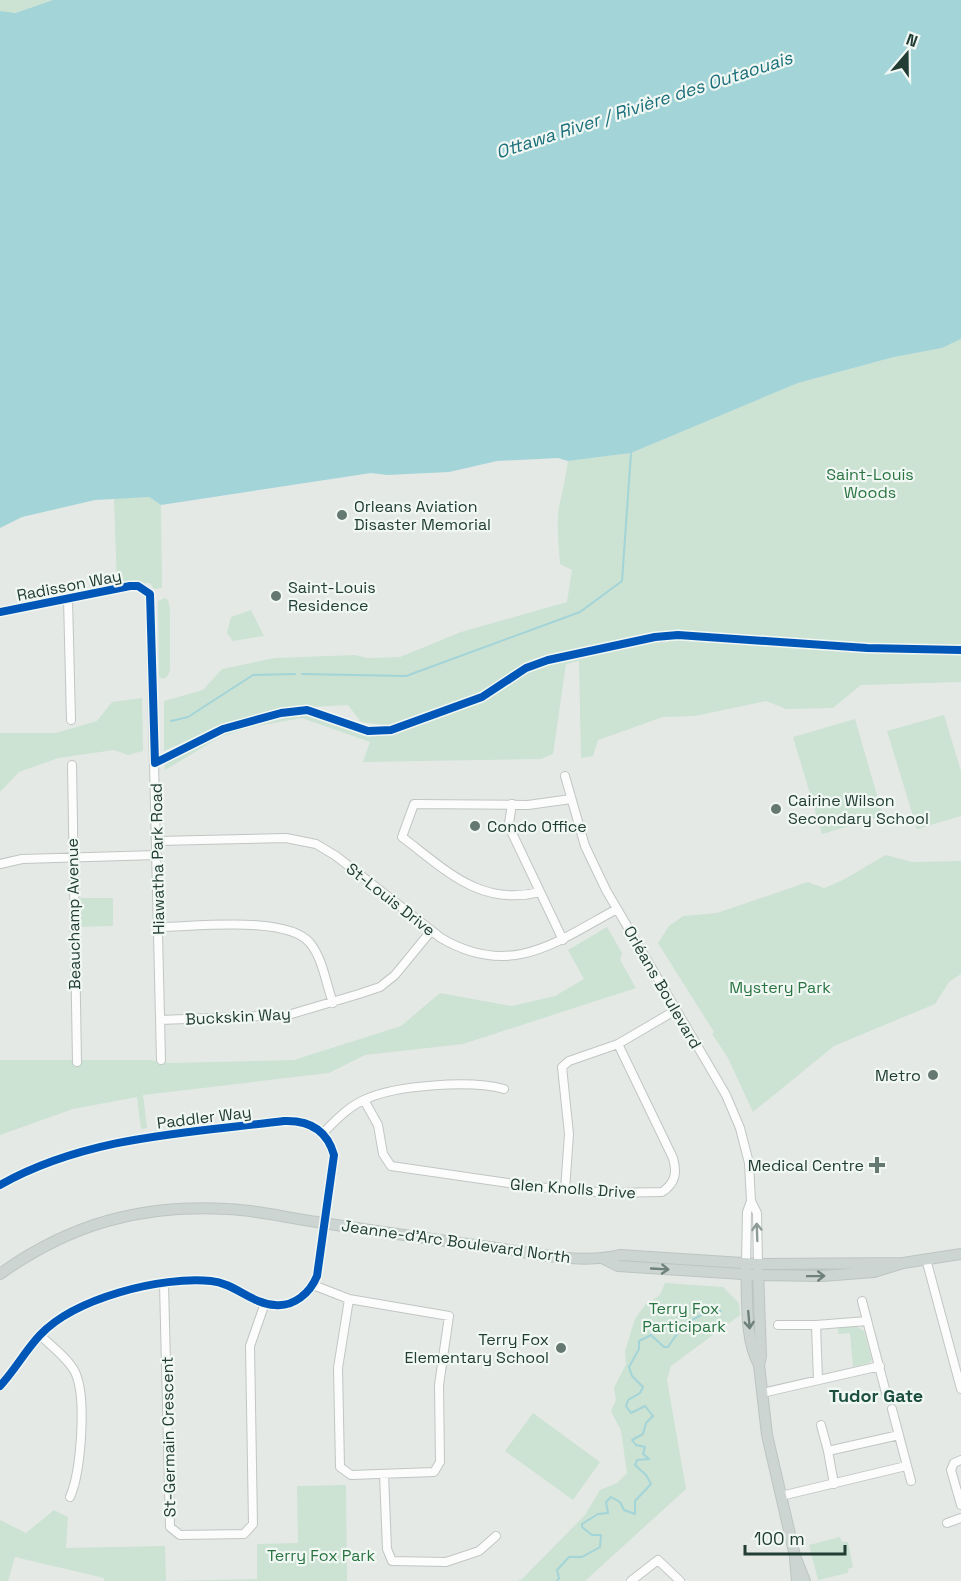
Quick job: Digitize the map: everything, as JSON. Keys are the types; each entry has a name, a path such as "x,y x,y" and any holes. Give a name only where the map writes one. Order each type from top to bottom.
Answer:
{"main road":[{"name":"Jeanne-d'Arc Boulevard North","path":"0,1274 62,1236 101,1223 169,1209 229,1209 544,1254 604,1259 618,1266 752,1269 903,1263 961,1254"},
{"name":"Orléans Boulevard","path":"752,1269 750,1333 754,1356 759,1365 767,1435 795,1556 797,1581"},
{"name":"Orléans Boulevard","path":"795,1556 805,1581"}],"street":[{"name":"Radisson Way","path":"0,612 130,586 144,589"},
{"name":"Hiawatha Park Road","path":"144,589 150,594 152,603 161,1060"},
{"path":"68,599 71,720"},
{"name":"Beauchamp Avenue","path":"72,765 77,1062"},
{"name":"Orléans Boulevard","path":"565,776 585,846 617,909 726,1095 736,1118 749,1163 751,1201 757,1213 752,1269"},
{"path":"540,892 505,897 490,894 454,877 402,837 414,804 528,805 570,799"},
{"path":"512,804 509,823 512,833 563,940"},
{"name":"St-Louis Drive","path":"157,841 286,838 316,844 330,852 431,931 459,948 489,956 520,955 563,940 617,909"},
{"path":"0,864 22,859 157,855"},
{"path":"158,927 273,925 296,931 309,941 317,955 333,1003"},
{"name":"Buckskin Way","path":"160,1020 273,1017 297,1014 333,1003 380,987 431,931"},
{"path":"564,1190 569,1134 562,1067 569,1061 618,1044 676,1010"},
{"name":"Glen Knolls Drive","path":"364,1100 378,1125 385,1161 391,1166 564,1190 654,1194 669,1188 676,1174 665,1139 618,1044"},
{"path":"0,1386 40,1335 63,1318 99,1301 136,1288 164,1284 218,1282 264,1303 274,1305 291,1303 312,1286 317,1276 334,1164 332,1148 323,1133 351,1107 380,1094 467,1083 504,1089"},
{"name":"Paddler Way","path":"0,1185 57,1159 128,1140 296,1121 311,1125 323,1133"},
{"path":"926,1259 961,1388"},
{"name":"St-Germain Crescent","path":"164,1284 170,1527 180,1535 244,1534 253,1524 250,1346 264,1303"},
{"path":"312,1286 349,1299 446,1314 450,1321 439,1385 440,1462 438,1469 429,1474 351,1475 340,1467 338,1368 349,1299"},
{"path":"862,1301 886,1393"},
{"path":"778,1325 867,1321"},
{"path":"816,1325 818,1380"},
{"path":"40,1335 70,1364 78,1381 80,1461 70,1497"},
{"path":"762,1394 880,1366"},
{"path":"892,1409 911,1481"},
{"path":"821,1425 834,1484"},
{"path":"828,1451 899,1435"},
{"path":"961,1460 954,1463 951,1470 961,1505"},
{"path":"781,1496 906,1466"},
{"path":"384,1474 387,1549 392,1561 446,1562 479,1551 496,1536"},
{"path":"947,1523 961,1518"},
{"path":"631,1581 653,1561 658,1560 680,1581"}],"green space":[{"path":"0,0 53,0 14,13 0,11"},
{"name":"Saint-Louis Woods","path":"961,339 961,682 861,685 833,708 786,709 766,701 695,716 663,717 598,740 593,756 581,758 579,661 566,664 553,754 541,759 363,762 370,742 302,718 251,727 220,737 165,770 164,756 200,735 164,751 164,701 203,690 222,669 275,658 355,655 368,658 400,657 461,632 567,602 572,570 560,564 558,521 568,461 631,453 798,383 894,357 942,348","holes":["348,705 361,722 384,725 370,729 309,707"]},
{"path":"149,497 161,505 162,588 154,589 150,583 117,586 114,498"},
{"path":"165,598 168,600 170,609 170,670 167,677 162,679 159,676 158,601"},
{"path":"251,610 264,636 233,641 227,633 231,617"},
{"path":"142,698 143,751 128,755 114,750 58,758 19,772 0,792 0,733 56,733 97,721 112,702"},
{"path":"944,715 961,771 961,816 917,829 887,731"},
{"path":"855,719 883,816 822,834 793,737"},
{"name":"Mystery Park","path":"886,855 912,862 961,861 961,974 949,982 935,1004 834,1046 753,1112 727,1056 712,1034 714,1032 658,943 669,926 683,916 717,913 808,882 824,888"},
{"path":"77,898 113,898 113,926 78,927"},
{"path":"607,927 622,953 620,960 636,988 463,1044 365,1055 329,1073 143,1095 147,1128 141,1129 137,1097 73,1109 0,1135 0,1060 150,1060 171,1063 294,1060 401,1026 440,993 512,1006 555,996 584,979 568,950"},
{"name":"Terry Fox Participark","path":"665,1283 723,1287 739,1303 740,1315 671,1366 667,1380 686,1489 585,1581 517,1581 522,1579 585,1515 600,1490 617,1483 627,1473 621,1431 611,1411 616,1400 614,1388 626,1364 625,1351 635,1319 645,1305 660,1295"},
{"path":"856,1326 864,1331 872,1360 853,1367 850,1333 838,1334 838,1327"},
{"path":"533,1413 600,1462 573,1500 505,1451"},
{"name":"Terry Fox Park","path":"346,1485 347,1581 166,1581 257,1579 257,1544 298,1543 297,1486"},
{"path":"54,1510 68,1517 66,1548 165,1546 166,1581 104,1581 104,1578 15,1557 8,1581 0,1581 0,1520 26,1533"},
{"path":"840,1537 842,1542 848,1542 853,1567 848,1569 848,1573 818,1580 809,1545"}],"water":[{"name":"Ottawa River / Rivière des Outaouais","path":"53,0 961,0 961,339 942,348 894,357 798,383 631,453 568,461 558,458 497,461 449,472 387,475 371,473 161,505 149,497 95,500 22,517 0,528 0,11 15,13"}],"waterway":[{"path":"302,674 406,676 580,612 622,581 631,453"},
{"path":"171,721 188,717 253,675 295,674"},
{"path":"557,1581 559,1578 557,1570 569,1557 582,1557 600,1547 601,1535 592,1535 582,1527 582,1524 598,1514 608,1513 606,1502 611,1497 620,1502 624,1510 635,1514 635,1501 651,1484 646,1475 635,1465 637,1460 649,1459 643,1454 645,1447 636,1445 632,1440 643,1434 646,1423 653,1416 645,1406 631,1413 626,1406 628,1400 640,1393 643,1387 632,1376 629,1367 639,1349 639,1341 651,1335 664,1347 668,1347 678,1333 697,1317 721,1311"}],"cycle path":[{"path":"0,612 130,586 138,586 150,594 155,763 223,729 281,713 307,710 368,731 391,730 482,697 526,668 548,660 655,637 678,635 867,648 961,650"},
{"path":"0,1185 67,1156 103,1146 174,1134 284,1121 301,1122 316,1128 327,1139 334,1155 317,1276 300,1298 289,1304 267,1304 227,1285 191,1280 144,1286 120,1292 74,1310 55,1322 40,1335 0,1386"}],"place":[{"name":"Orleans Aviation Disaster Memorial","path":"342,515"},
{"name":"Saint-Louis Residence","path":"276,596"},
{"name":"Cairine Wilson Secondary School","path":"776,809"},
{"name":"Condo Office","path":"475,826"},
{"name":"Metro","path":"933,1075"},
{"name":"Medical Centre","path":"877,1165"},
{"name":"Terry Fox Elementary School","path":"561,1348"}],"district":[{"name":"Tudor Gate","path":"876,1396"}]}
